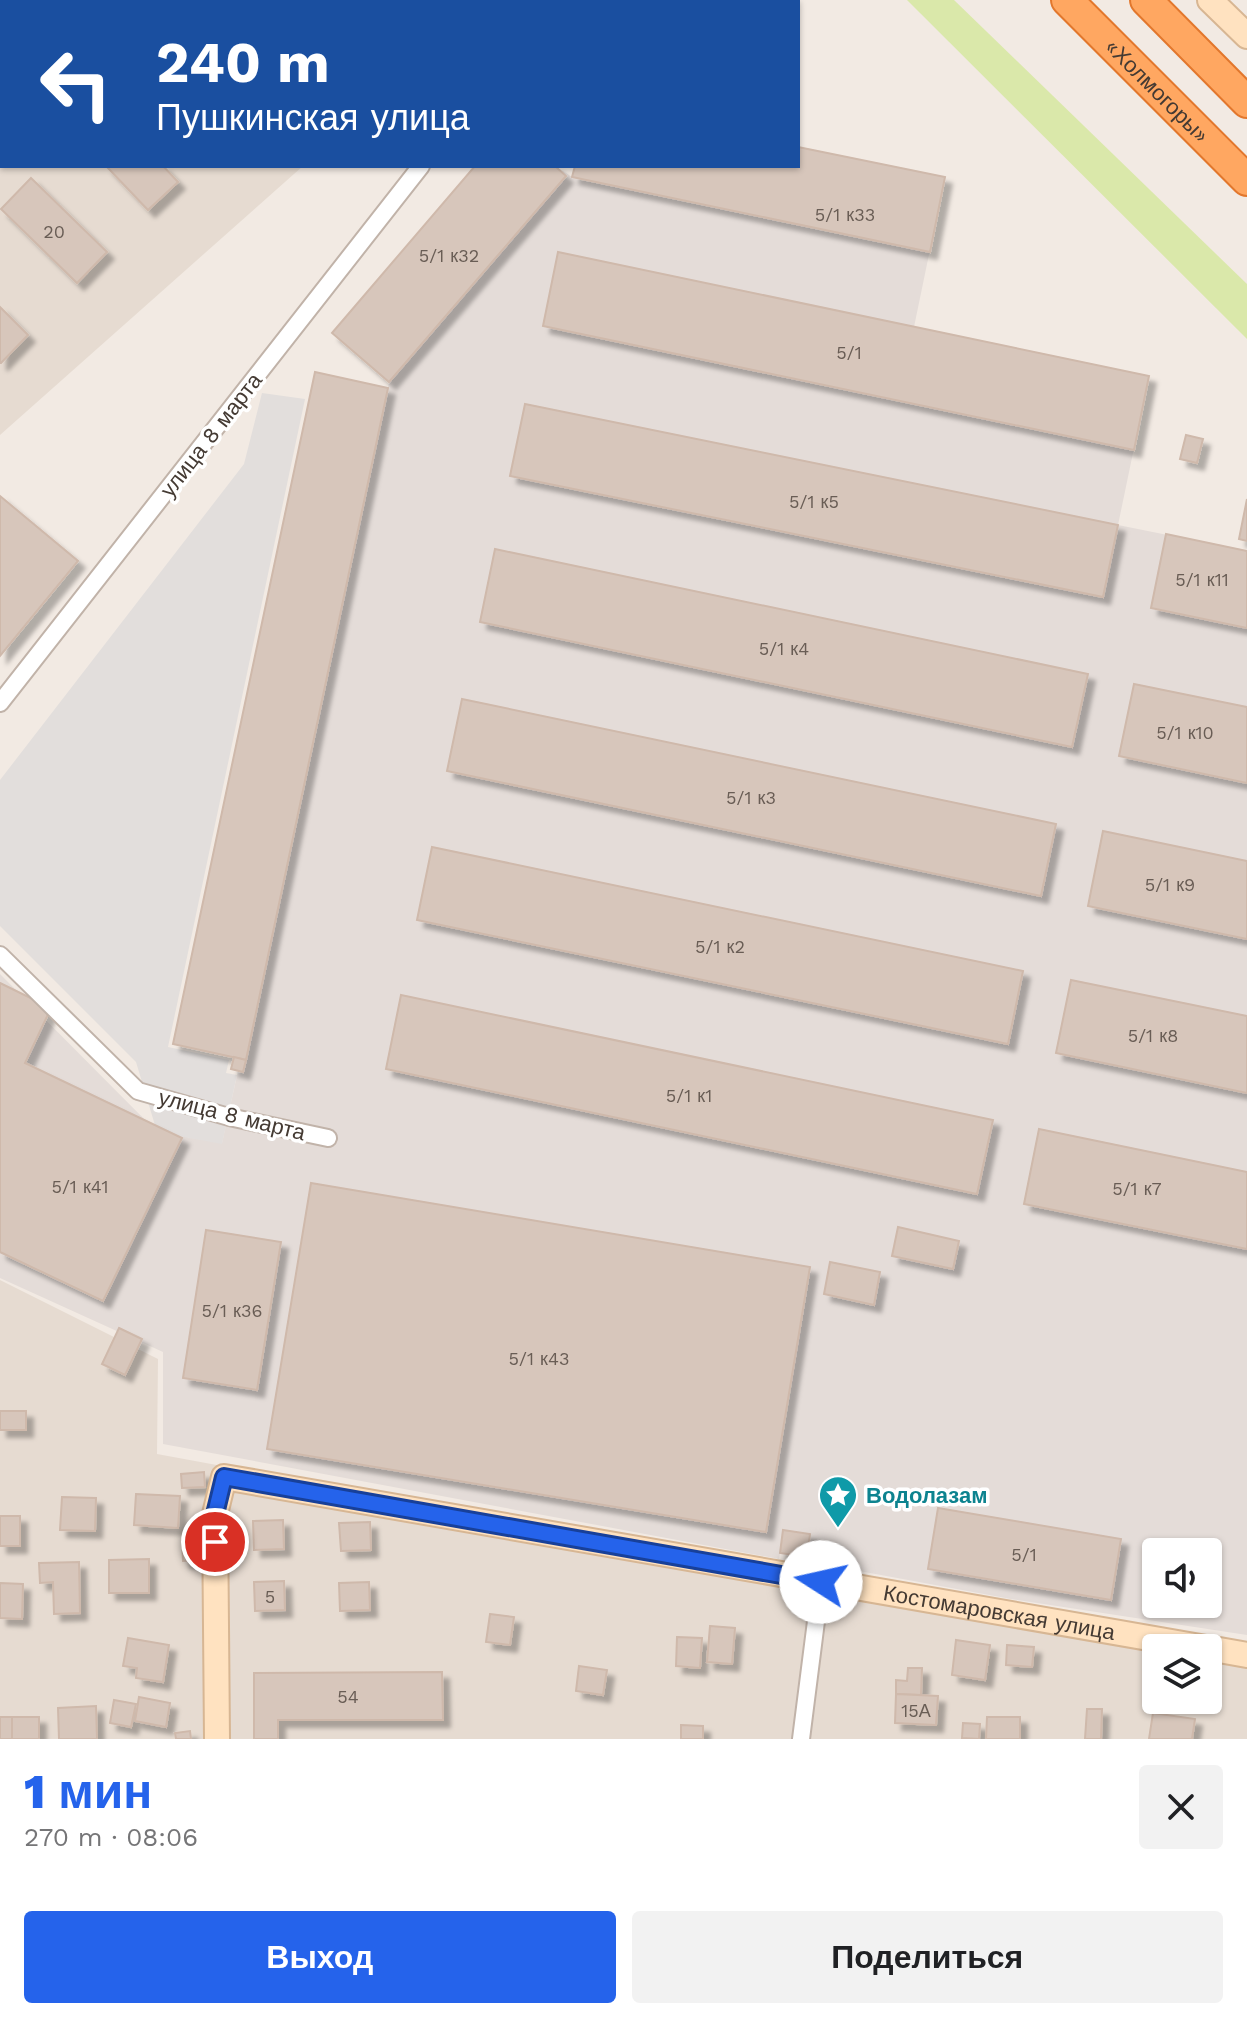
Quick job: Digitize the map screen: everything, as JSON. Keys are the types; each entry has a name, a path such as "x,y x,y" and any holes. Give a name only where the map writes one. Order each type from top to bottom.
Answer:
{"highway":[{"name":"«Холмогоры»","path":"1067,0 1247,180"},
{"path":"1146,0 1247,102"}],"street":[{"path":"1210,0 1247,36"},
{"name":"улица 8 марта","path":"0,703 419,168"},
{"name":"улица 8 марта","path":"0,955 138,1091 229,1117 328,1138"},
{"name":"Костомаровская улица","path":"217,1739 215,1514 224,1477 1142,1637"},
{"path":"801,1739 821,1582"},
{"name":"Костомаровская улица","path":"1222,1651 1247,1655"}],"shaded area":[{"path":"800,147 945,177 914,327 1149,376 1118,525 1247,551 1247,1635 1011,1599 843,1568 844,1563 780,1553 779,1559 163,1444 163,1352 0,1278 0,974 157,1132 222,1143 238,1071 231,1069 234,1057 173,1044 315,372 388,388 389,382 332,333 473,168 558,168 572,177 574,168 800,168"},
{"path":"0,168 301,168 0,435"},
{"path":"262,393 305,399 168,1047 229,1060 226,1073 237,1075 222,1144 157,1132 136,1062 0,926 0,780 244,464"},
{"path":"0,1280 158,1359 157,1454 1142,1636 1142,1714 1222,1714 1222,1650 1247,1655 1247,1739 0,1739"}],"green space":[{"path":"907,0 954,0 1247,284 1247,339"}],"building":[{"path":"800,147 945,177 930,252 572,177 574,168 800,168"},
{"path":"108,168 165,168 178,182 148,210"},
{"path":"473,168 557,168 566,176 389,382 332,333"},
{"path":"31,178 107,252 77,283 1,209"},
{"path":"558,252 1149,376 1134,450 543,326"},
{"path":"0,307 28,335 1,363 0,363"},
{"path":"315,372 388,388 246,1060 173,1044"},
{"path":"525,404 1118,525 1103,597 510,476"},
{"path":"1186,435 1203,439 1197,463 1180,459"},
{"path":"0,496 78,561 0,656"},
{"path":"1247,499 1247,541 1239,539"},
{"path":"1166,534 1247,551 1247,628 1151,608"},
{"path":"495,549 1088,674 1072,747 480,622"},
{"path":"1134,684 1247,707 1247,783 1119,756"},
{"path":"462,699 1056,824 1041,896 447,771"},
{"path":"1103,831 1247,861 1247,939 1088,906"},
{"path":"432,847 1023,971 1008,1044 417,920"},
{"path":"1071,980 1247,1016 1247,1093 1056,1053"},
{"path":"0,983 51,1008 25,1063 182,1138 103,1301 0,1252"},
{"path":"401,995 993,1120 977,1194 386,1069"},
{"path":"234,1057 246,1060 243,1072 231,1069"},
{"path":"1039,1129 1247,1172 1247,1249 1024,1204"},
{"path":"311,1183 810,1267 766,1532 267,1449"},
{"path":"898,1227 959,1241 953,1269 892,1256"},
{"path":"206,1230 281,1242 257,1390 183,1378"},
{"path":"830,1262 880,1272 874,1305 824,1294"},
{"path":"119,1328 142,1339 125,1375 102,1364"},
{"path":"0,1411 26,1411 26,1430 0,1430"},
{"path":"204,1472 205,1487 182,1488 181,1474"},
{"path":"136,1494 180,1496 178,1528 134,1525"},
{"path":"62,1497 96,1498 95,1531 60,1530"},
{"path":"938,1508 1121,1539 1111,1600 928,1569"},
{"path":"0,1516 20,1516 20,1546 0,1546"},
{"path":"283,1520 284,1549 254,1550 253,1521"},
{"path":"370,1522 371,1550 341,1551 339,1523"},
{"path":"783,1530 810,1534 807,1557 780,1553"},
{"path":"204,1539 205,1560 183,1561 182,1540"},
{"path":"149,1559 149,1593 109,1593 109,1560"},
{"path":"79,1562 80,1613 54,1614 53,1582 40,1583 39,1563"},
{"path":"284,1581 285,1610 255,1611 254,1582"},
{"path":"369,1582 370,1610 340,1611 339,1583"},
{"path":"0,1583 23,1584 22,1619 0,1618"},
{"path":"490,1614 514,1617 510,1645 486,1642"},
{"path":"710,1626 735,1628 732,1664 707,1662"},
{"path":"677,1637 702,1638 700,1668 676,1666"},
{"path":"128,1638 169,1645 163,1682 136,1678 137,1668 123,1666"},
{"path":"956,1640 990,1645 985,1680 952,1675"},
{"path":"1007,1645 1034,1647 1032,1667 1006,1665"},
{"path":"579,1666 607,1670 603,1695 576,1691"},
{"path":"908,1668 922,1668 921,1695 896,1694 896,1680 907,1681"},
{"path":"442,1672 443,1720 278,1720 278,1739 254,1739 254,1673"},
{"path":"896,1694 938,1696 936,1725 895,1723"},
{"path":"139,1697 170,1703 166,1727 135,1721"},
{"path":"114,1700 136,1704 131,1727 110,1723"},
{"path":"96,1706 97,1739 59,1739 58,1708"},
{"path":"1087,1709 1102,1709 1101,1739 1085,1739"},
{"path":"1153,1714 1195,1719 1192,1739 1149,1739"},
{"path":"0,1717 12,1717 12,1739 0,1739"},
{"path":"12,1717 39,1717 39,1739 12,1739"},
{"path":"987,1717 1020,1717 1020,1739 986,1739"},
{"path":"963,1723 980,1724 979,1739 962,1738"},
{"path":"681,1725 703,1726 703,1739 681,1739"},
{"path":"190,1731 191,1739 176,1739 175,1733"}],"place":[{"name":"Водолазам","path":"838,1529"}],"route":[{"path":"215,1542 215,1514 224,1477 821,1582"}]}
